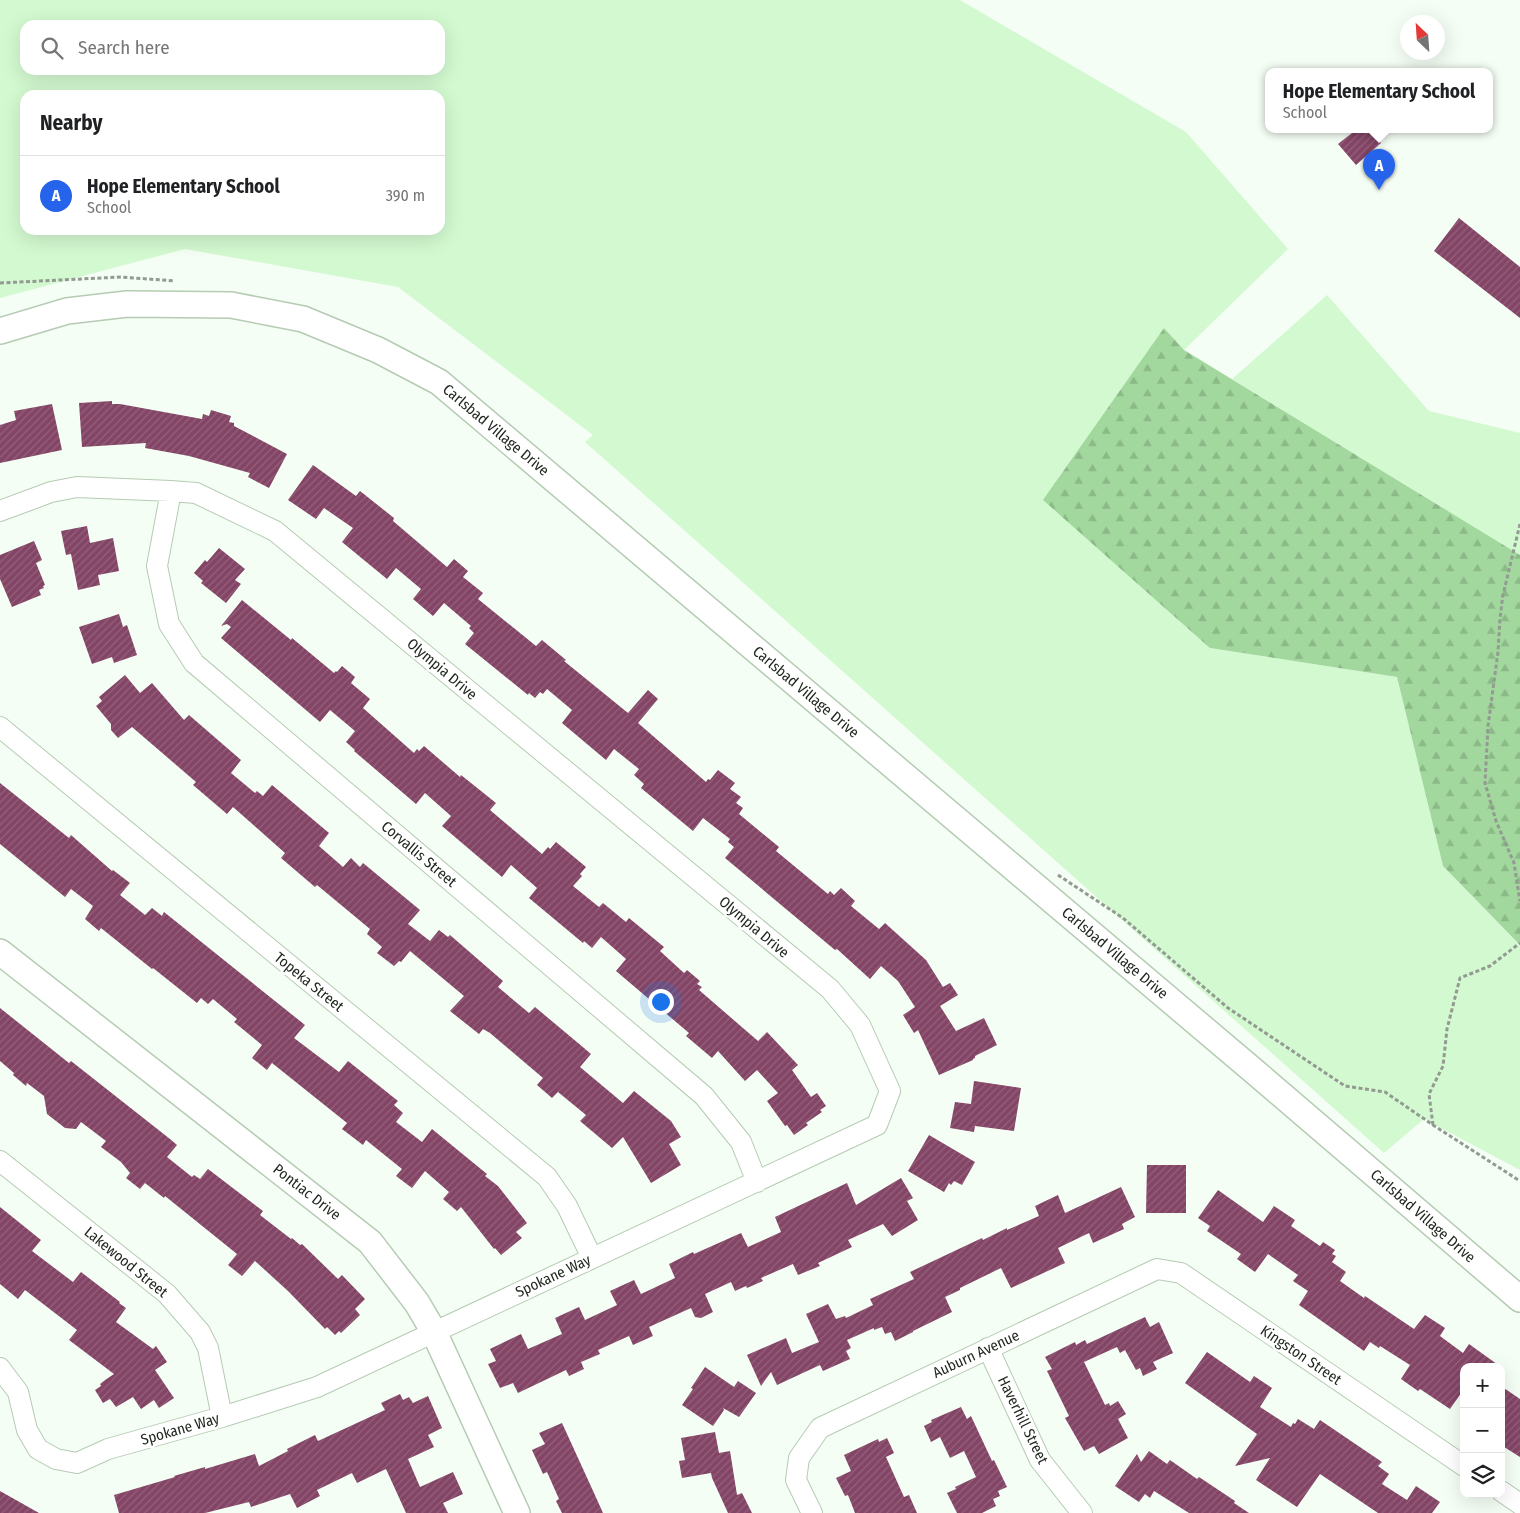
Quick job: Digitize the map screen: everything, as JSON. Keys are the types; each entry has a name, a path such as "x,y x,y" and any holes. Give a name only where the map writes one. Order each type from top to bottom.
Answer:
{"main road":[{"name":"Carlsbad Village Drive","path":"0,331 67,311 127,304 231,305 303,319 378,350 439,382 1248,1066 1520,1299"},
{"name":"Pontiac Drive","path":"0,952 370,1242 417,1303 434,1332 517,1513"}],"street":[{"name":"Olympia Drive","path":"0,511 51,492 77,488 171,491 196,493 275,530 830,990"},
{"name":"Corvallis Street","path":"171,491 158,566 169,624 194,663 704,1096 742,1142 758,1182"},
{"name":"Topeka Street","path":"0,727 548,1177 567,1206 592,1258"},
{"name":"Spokane Way","path":"0,1368 18,1392 27,1430 38,1448 56,1459 77,1463 108,1450 317,1387 877,1125 890,1091 860,1025 830,990"},
{"name":"Lakewood Street","path":"0,1161 167,1294 184,1313 200,1332 208,1348 222,1417"},
{"name":"Kingston Street","path":"1132,1281 1157,1269 1181,1273 1460,1463"},
{"name":"Auburn Avenue","path":"812,1513 796,1480 799,1458 820,1428 1132,1281"},
{"name":"Haverhill Street","path":"988,1348 1040,1460 1082,1513"},
{"path":"1505,1494 1520,1504"}],"path":[{"path":"1520,524 1503,595 1498,652 1488,726 1485,783 1496,821 1514,863 1520,901"},
{"path":"1433,1125 1428,1094 1443,1066 1447,1029 1460,978 1490,966 1520,943"}],"green space":[{"path":"0,0 960,0 1186,132 1288,249 1184,350 1164,328 1210,648 1397,677 1443,866 1520,945 1520,1170 1424,1119 1384,1153 585,442 593,435 398,287 185,249 0,298"},
{"path":"1327,295 1429,411 1520,433 1520,555 1232,379"},
{"path":"1164,328 1184,350 1520,555 1520,945 1443,866 1397,677 1210,648 1043,500"}],"building":[{"path":"1352,133 1372,133 1381,143 1356,165 1338,144"},
{"path":"1459,218 1520,267 1520,318 1434,251"},
{"path":"112,401 112,404 202,419 203,414 209,416 211,410 231,416 229,422 234,423 234,426 287,454 269,488 248,477 250,473 189,456 145,448 146,443 82,447 79,403"},
{"path":"52,404 62,450 0,463 0,425 16,420 14,411"},
{"path":"313,465 356,496 360,491 394,518 393,521 447,567 454,559 468,571 463,577 483,593 478,599 536,646 542,640 566,660 564,661 628,713 648,690 658,699 638,723 706,782 718,770 735,783 730,789 741,797 736,803 743,808 739,814 779,847 776,851 828,894 830,891 834,895 841,888 855,901 851,906 879,929 885,923 926,960 943,987 950,983 958,995 940,1006 956,1031 984,1018 997,1045 975,1056 973,1060 939,1075 918,1030 914,1033 903,1015 915,1007 898,981 881,966 870,979 837,949 835,950 725,858 734,847 728,842 730,839 703,818 693,831 641,788 644,784 634,775 639,769 614,749 606,760 562,723 572,710 547,689 543,694 540,692 535,698 529,693 528,695 465,644 474,633 469,628 471,626 444,603 433,616 413,599 421,589 396,568 387,579 342,542 353,528 324,508 316,519 288,500"},
{"path":"87,526 90,543 113,538 119,571 98,575 100,585 78,590 71,554 66,555 61,531"},
{"path":"34,541 42,560 36,563 45,585 43,586 44,588 39,590 41,595 12,607 0,579 0,555"},
{"path":"219,548 245,569 235,580 241,584 226,603 201,583 203,581 194,573"},
{"path":"242,600 334,673 342,666 355,677 351,683 370,699 363,708 414,753 417,749 419,751 424,746 460,777 461,775 496,803 490,810 542,854 556,842 586,867 580,874 582,876 573,886 599,907 603,903 626,922 629,918 664,947 660,951 684,973 687,970 700,981 697,984 702,987 699,990 758,1041 767,1032 798,1065 792,1070 811,1097 817,1093 826,1106 820,1110 822,1112 806,1123 808,1125 794,1135 767,1101 778,1093 757,1070 745,1081 718,1051 712,1058 686,1036 689,1033 616,971 626,959 601,937 592,948 584,941 583,943 529,898 537,888 511,865 502,877 442,826 451,816 425,793 416,804 354,751 346,742 355,731 330,710 320,722 221,638 231,627 227,624 221,626"},
{"path":"119,614 123,627 127,625 137,655 114,663 112,657 92,664 79,627"},
{"path":"125,675 140,693 152,683 184,720 189,715 241,760 231,773 255,793 257,791 263,796 272,785 329,833 319,846 343,867 351,858 360,867 363,863 420,910 408,924 430,941 439,930 448,937 450,935 503,981 498,987 529,1013 535,1007 591,1054 580,1067 623,1103 634,1091 671,1121 681,1137 669,1144 681,1165 651,1183 623,1137 612,1148 580,1121 586,1115 558,1092 552,1098 537,1085 543,1078 490,1033 483,1029 479,1034 450,1011 464,996 410,951 401,962 399,961 394,966 377,953 382,947 367,934 370,929 281,858 285,853 233,807 227,814 193,785 196,782 132,727 118,738 111,730 111,724 96,706 102,701 99,697"},
{"path":"0,783 69,838 71,835 112,871 130,883 120,895 145,915 152,908 162,916 164,912 305,1025 294,1038 339,1072 348,1061 398,1101 394,1105 403,1113 396,1122 422,1142 432,1129 487,1174 485,1176 498,1186 527,1223 516,1232 522,1238 501,1255 494,1249 461,1207 457,1211 443,1199 449,1192 425,1171 412,1188 396,1176 402,1169 366,1140 363,1145 342,1129 347,1123 272,1063 267,1070 252,1058 262,1045 234,1022 237,1019 213,999 208,1004 201,998 197,1003 101,928 99,931 85,919 93,906 71,889 65,897 0,844"},
{"path":"0,1008 69,1063 71,1061 177,1145 167,1157 192,1177 194,1175 200,1179 208,1169 263,1211 260,1215 291,1239 300,1245 302,1244 338,1279 342,1275 365,1299 355,1309 360,1315 341,1333 339,1331 335,1335 327,1327 325,1329 255,1261 242,1276 228,1265 237,1254 165,1196 164,1198 145,1183 140,1189 126,1178 130,1173 121,1162 101,1147 106,1141 81,1122 76,1129 65,1128 47,1114 44,1096 27,1083 26,1086 0,1061"},
{"path":"974,1081 1021,1088 1014,1131 975,1126 974,1132 950,1128 955,1102 971,1104"},
{"path":"929,1135 975,1162 962,1185 954,1181 951,1185 949,1183 944,1192 908,1171"},
{"path":"1147,1165 1186,1165 1186,1213 1146,1213"},
{"path":"901,1178 913,1198 907,1201 918,1220 892,1236 883,1224 848,1240 852,1247 818,1263 820,1266 798,1275 793,1264 761,1278 763,1281 747,1288 746,1286 735,1291 731,1282 705,1294 713,1312 701,1318 695,1317 691,1308 649,1327 653,1336 633,1345 629,1336 598,1350 600,1354 581,1362 584,1369 569,1376 566,1370 518,1393 513,1383 500,1388 488,1364 496,1361 490,1349 521,1334 528,1349 562,1334 555,1318 579,1307 585,1320 617,1305 610,1291 634,1280 641,1294 675,1278 669,1264 693,1252 694,1254 741,1233 748,1247 781,1232 775,1217 847,1183 856,1205"},
{"path":"1121,1187 1135,1217 1122,1224 1124,1229 1093,1243 1089,1233 1058,1248 1065,1263 1011,1288 1001,1268 945,1297 952,1312 895,1341 891,1332 885,1334 882,1327 874,1330 874,1328 847,1340 851,1348 846,1351 850,1359 823,1371 820,1365 777,1385 771,1372 761,1386 747,1355 786,1338 792,1353 819,1342 806,1314 828,1304 836,1319 845,1316 846,1318 873,1305 870,1299 914,1279 910,1272 982,1238 983,1240 1007,1228 1007,1230 1039,1216 1035,1206 1058,1195 1065,1213"},
{"path":"1218,1190 1263,1222 1274,1206 1295,1220 1291,1226 1320,1246 1323,1242 1335,1250 1332,1254 1336,1256 1332,1262 1346,1272 1340,1281 1414,1329 1425,1315 1445,1328 1440,1336 1463,1353 1469,1344 1495,1363 1460,1363 1460,1395 1450,1409 1401,1379 1410,1365 1380,1346 1379,1348 1370,1342 1364,1351 1299,1305 1308,1291 1293,1281 1298,1275 1268,1254 1255,1272 1237,1259 1241,1254 1207,1231 1210,1226 1198,1218"},
{"path":"0,1207 41,1240 32,1251 73,1282 81,1272 126,1308 116,1322 153,1349 156,1346 167,1362 155,1370 174,1398 159,1408 154,1400 141,1409 133,1397 116,1407 110,1399 103,1403 95,1390 114,1374 69,1340 77,1330 25,1290 18,1299 0,1284"},
{"path":"1145,1317 1150,1327 1159,1322 1173,1353 1153,1362 1157,1369 1143,1376 1140,1368 1136,1370 1125,1350 1120,1353 1117,1347 1084,1362 1105,1405 1109,1403 1110,1406 1118,1401 1126,1414 1118,1419 1128,1438 1099,1454 1094,1446 1084,1451 1065,1418 1069,1416 1047,1371 1052,1369 1045,1357 1075,1342 1076,1345 1085,1340 1087,1344"},
{"path":"1207,1352 1250,1382 1254,1376 1272,1388 1260,1407 1291,1427 1298,1419 1314,1429 1320,1420 1382,1462 1378,1466 1389,1474 1382,1484 1407,1500 1416,1486 1440,1502 1432,1513 1378,1513 1320,1474 1297,1507 1256,1480 1270,1458 1235,1466 1257,1434 1185,1383"},
{"path":"705,1367 734,1387 738,1381 756,1393 739,1417 723,1408 724,1410 713,1426 682,1405"},
{"path":"1505,1389 1520,1399 1520,1457 1505,1448"},
{"path":"400,1394 403,1400 409,1397 413,1403 428,1396 442,1428 428,1435 434,1447 408,1459 420,1487 453,1472 463,1494 443,1503 448,1513 406,1513 386,1469 357,1483 352,1473 317,1490 320,1496 297,1508 290,1494 251,1507 249,1502 205,1513 119,1513 114,1495 255,1454 259,1466 315,1435 318,1441 385,1410 381,1403"},
{"path":"961,1407 967,1419 971,1416 992,1461 994,1460 1007,1487 998,1491 1000,1496 993,1499 996,1506 982,1513 957,1513 947,1493 976,1477 964,1451 950,1458 940,1437 931,1442 924,1426 932,1422 931,1420"},
{"path":"562,1423 603,1513 562,1513 556,1501 559,1499 547,1472 543,1474 532,1450 545,1444 539,1433"},
{"path":"715,1432 719,1453 730,1451 737,1495 742,1493 752,1513 728,1513 711,1473 682,1478 679,1461 685,1460 681,1438"},
{"path":"887,1438 894,1453 886,1457 904,1497 909,1495 917,1513 855,1513 848,1495 845,1496 836,1478 851,1471 844,1455 878,1439 879,1442"},
{"path":"1149,1451 1167,1464 1170,1460 1197,1479 1199,1477 1235,1501 1234,1503 1249,1513 1189,1513 1154,1491 1150,1498 1145,1494 1139,1502 1115,1486 1137,1454 1141,1462"},
{"path":"0,1491 39,1513 0,1513"}],"place":[{"name":"Hope Elementary School","path":"1379,190"}]}
